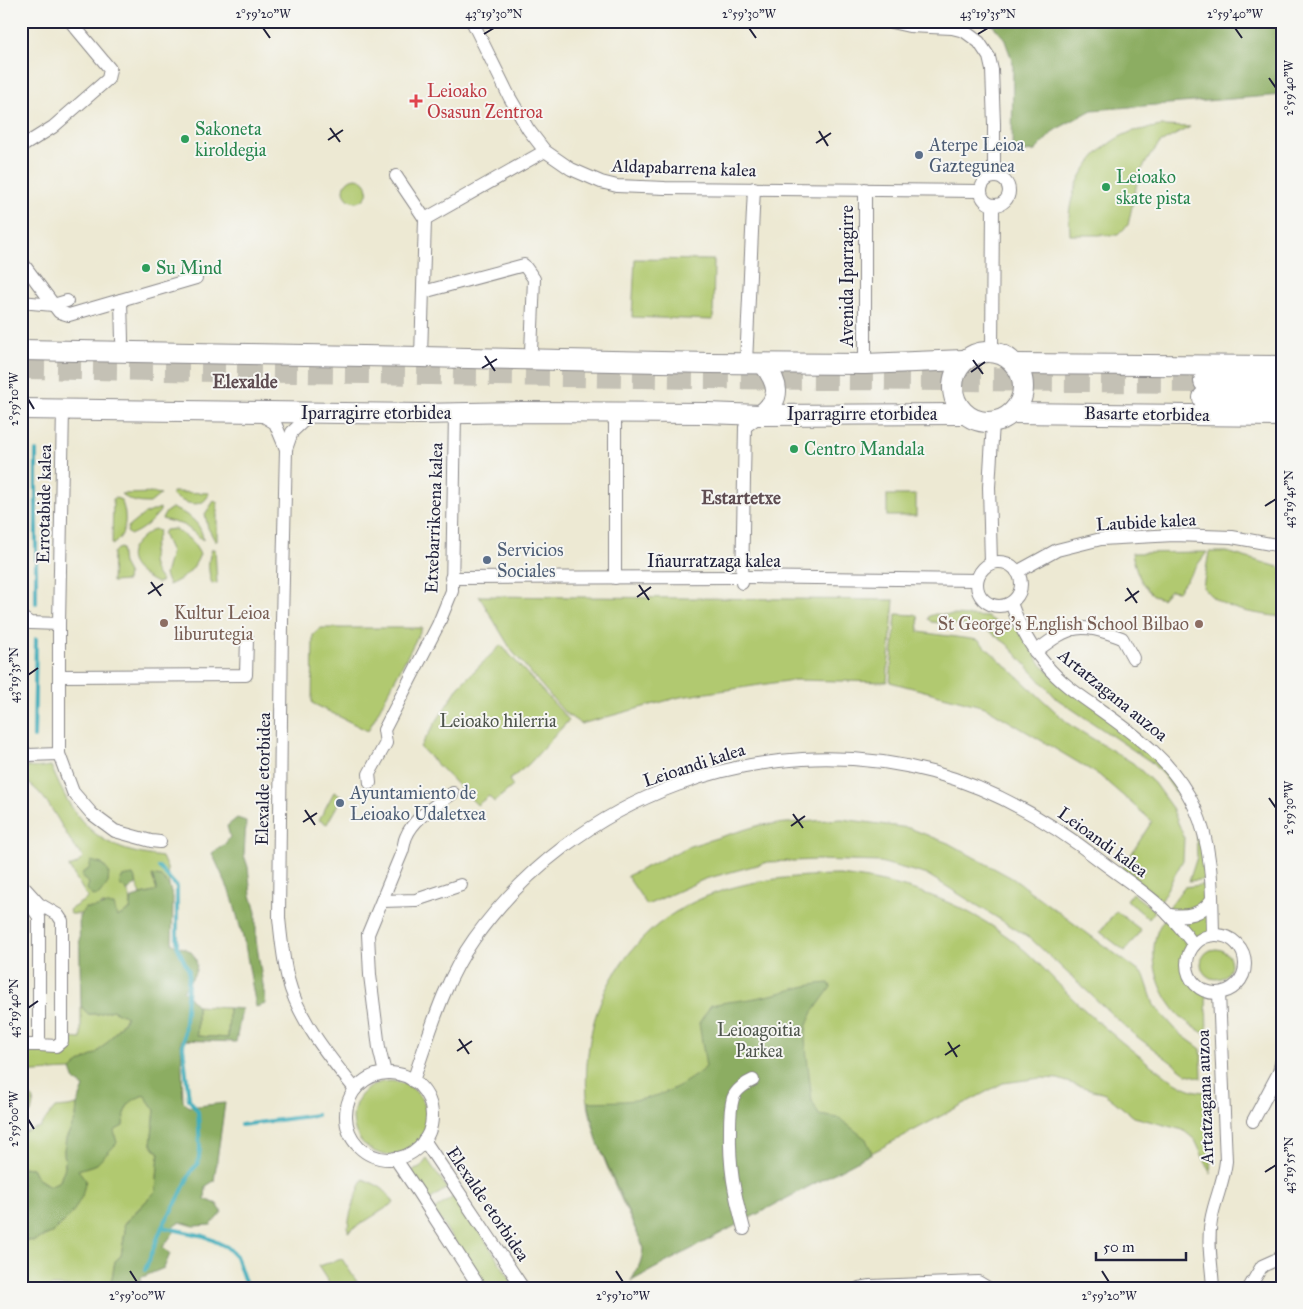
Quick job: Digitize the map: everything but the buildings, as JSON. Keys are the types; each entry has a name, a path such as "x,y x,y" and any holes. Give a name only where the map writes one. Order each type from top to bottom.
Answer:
{"highway":[{"path":"1282,382 1206,389 1282,399"}],"main road":[{"path":"21,350 746,363 865,364 964,360"},
{"path":"992,352 1004,356 1014,364 1021,375 1023,388 1021,400 1012,413 1004,419 992,423 979,422 970,419 958,407 953,395 952,383 956,370 964,360 977,353 992,352"},
{"path":"746,363 773,375 776,390 772,404 761,415"},
{"path":"1014,364 1282,366"},
{"name":"Iparragirre etorbidea","path":"21,409 312,413 615,413 738,421 761,415 964,414"},
{"name":"Basarte etorbidea","path":"1012,413 1282,416"}],"street":[{"name":"Aldapabarrena kalea","path":"472,21 528,129 545,152 585,176 617,186 980,191"},
{"path":"887,21 909,26 952,28 964,31 979,42 989,57 992,70 994,176"},
{"path":"21,147 52,127 108,79 110,69 72,22"},
{"path":"425,219 545,152"},
{"path":"396,176 425,219 421,357"},
{"path":"994,176 1003,179 1009,190 1003,203 994,205 986,202 980,191 983,182 994,176"},
{"path":"746,363 754,188"},
{"name":"Avenida Iparragirre","path":"865,189 865,364"},
{"path":"992,352 994,205"},
{"path":"21,261 59,312 69,315 196,278"},
{"path":"423,292 524,265 534,279 531,352"},
{"path":"121,300 122,340"},
{"path":"21,302 53,305 67,301"},
{"name":"Errotabide kalea","path":"63,409 59,624 59,754 73,792 92,814 115,831 160,842"},
{"name":"Elexalde etorbidea","path":"259,412 275,423 286,448"},
{"name":"Elexalde etorbidea","path":"312,413 292,432 286,448 282,621 280,926 288,981 304,1018 328,1056 355,1089"},
{"name":"Etxebarrikoena kalea","path":"370,784 369,774 386,743 384,730 438,625 452,591 455,413"},
{"path":"615,413 615,578"},
{"path":"738,421 742,580"},
{"path":"991,563 989,507 992,423"},
{"name":"Laubide kalea","path":"1017,572 1057,550 1101,539 1174,535 1232,537 1282,546"},
{"path":"991,563 1006,563 1017,572 1020,578 1020,592 1011,603 997,606 984,600 979,594 977,580 985,567 991,563"},
{"name":"Iñaurratzaga kalea","path":"451,578 977,580"},
{"name":"Artatzagana auzoa","path":"1011,603 1018,623 1035,652 1060,680 1141,739 1162,758 1191,799 1203,828 1210,862 1214,935"},
{"path":"23,621 59,624"},
{"name":"Artatzagana auzoa","path":"1035,652 1058,635 1077,627 1098,629 1122,638 1133,658"},
{"path":"59,676 246,675 247,638"},
{"path":"21,749 28,755 59,754"},
{"name":"Leioandi kalea","path":"413,1080 445,990 473,940 509,896 551,857 598,822 649,796 703,776 759,762 816,758 872,760 930,772 960,781 1035,814 1079,844 1161,907 1194,945"},
{"path":"385,1073 379,1048 370,975 368,934 410,830 416,821 453,792"},
{"path":"21,884 39,904 58,915 62,921 62,1041 56,1046 21,1045"},
{"path":"382,901 416,900 461,885"},
{"path":"1169,915 1190,916 1204,908 1212,899"},
{"path":"21,900 27,900 39,917 39,1045"},
{"path":"1214,935 1225,936 1235,942 1242,951 1245,962 1244,973 1238,983 1230,990 1219,994 1202,990 1195,985 1190,978 1187,961 1194,945 1206,937 1214,935"},
{"name":"Artatzagana auzoa","path":"1213,1288 1209,1245 1211,1220 1225,1171 1226,1160 1219,994"},
{"path":"1252,1121 1279,1072 1282,1059"},
{"path":"385,1073 400,1074 413,1080 423,1090 430,1102 432,1115 430,1128 424,1140 416,1149 406,1155 395,1158 380,1158 367,1153 356,1144 349,1131 346,1116 348,1102 355,1089 369,1079 385,1073"},
{"path":"744,1229 735,1197 730,1168 730,1113 734,1096 746,1083 753,1080"},
{"name":"Elexalde etorbidea","path":"424,1140 523,1288"},
{"path":"395,1158 423,1198 480,1288"},
{"path":"1249,1288 1262,1266 1282,1257"},
{"path":"859,1288 871,1286 974,1285 978,1282 988,1288"}],"green space":[{"path":"989,21 1282,21 1282,95 1092,110 1055,130 1035,151 1012,153 1013,63 1004,38"},
{"name":"Leioako skate pista","path":"1161,126 1190,127 1160,143 1150,156 1139,174 1128,225 1118,235 1070,235 1069,214 1073,195 1077,183 1092,160 1111,142 1122,136 1134,131"},
{"path":"356,178 364,182 368,190 364,198 356,202 348,198 344,190 348,182"},
{"path":"635,259 714,260 713,320 632,317"},
{"path":"172,492 209,493 203,502 192,504 176,498 172,495"},
{"path":"121,494 161,494 150,503 135,502"},
{"path":"887,495 916,495 916,516 887,516"},
{"path":"113,499 121,500 125,512 125,525 121,536 112,545"},
{"path":"214,501 217,502 217,541 215,541 208,528 205,514"},
{"path":"160,508 157,515 143,528 130,535 127,532 128,527 143,515"},
{"path":"172,508 188,516 197,524 203,540 184,525 162,519 166,512"},
{"path":"154,529 159,531 152,556 156,574 161,580 161,582 157,583 138,570 132,564 130,557 131,550 136,543"},
{"path":"175,529 192,541 200,554 195,565 188,573 169,585 165,575 171,552 163,534 165,530"},
{"path":"121,548 123,564 128,573 127,581 112,582 113,553"},
{"path":"212,549 215,549 217,583 212,584 209,558"},
{"path":"1207,552 1178,591 1170,590 1162,599 1150,592 1141,580 1132,553"},
{"path":"1209,552 1227,552 1282,568 1282,617 1238,610 1210,595 1203,587"},
{"path":"479,596 894,600 887,682 793,680 680,697 581,724 565,713 512,651"},
{"path":"896,614 918,615 919,632 978,640 1070,725 1133,763 1154,783 1172,808 1184,837 1183,860 1161,900 1122,869 1152,821 1099,775 985,707 890,682"},
{"path":"935,614 988,617 1008,630 1016,626 1042,666 1139,742 1168,771 1197,820 1209,879 1189,881 1197,857 1196,832 1184,804 1165,777 1151,762 1057,699 1007,644 990,632 979,627 931,622 928,619 929,616"},
{"path":"321,628 422,628 368,731 312,703 313,635"},
{"name":"Leioako hilerria","path":"501,645 569,720 529,764 509,780 513,786 494,802 489,796 477,805 420,747 459,686"},
{"path":"21,764 32,768 51,766 69,804 77,815 107,842 131,851 162,857 167,868 169,886 161,877 152,876 157,891 141,895 133,875 119,884 126,889 129,895 131,901 130,910 117,917 103,904 94,909 85,908 81,914 71,914 69,910 88,898 69,867 77,864 83,857 40,793 31,785 21,780"},
{"path":"334,792 342,797 327,824 319,820"},
{"path":"237,818 246,821 244,855 256,912 256,940 266,1004 256,1007 245,945 232,897 212,853 224,845 230,837 227,826"},
{"path":"842,819 909,828 948,843 1012,878 1144,975 1154,1005 1179,1033 1201,1049 1202,1078 1187,1074 1132,1033 1030,938 928,875 880,862 817,860 768,862 705,879 647,905 627,876 690,846 760,825"},
{"path":"91,861 102,864 109,872 108,883 99,895 92,896 87,889 89,883 82,878 83,872 89,869"},
{"path":"133,875 137,883 128,891 119,884 122,877"},
{"path":"152,875 161,877 169,886 173,897 172,944 185,948 195,957 197,967 183,990 197,1006 197,1036 228,1038 229,1008 242,1009 236,1042 181,1040 183,1101 189,1107 225,1103 214,1181 206,1186 205,1199 217,1204 222,1212 211,1225 194,1226 180,1222 173,1227 174,1232 163,1247 170,1254 164,1268 140,1278 142,1288 106,1288 112,1278 115,1261 121,1256 125,1232 124,1224 156,1191 159,1153 151,1144 155,1110 144,1095 127,1106 123,1126 114,1131 117,1143 97,1164 78,1170 86,1180 82,1196 72,1214 53,1232 34,1241 21,1240 21,1167 32,1168 37,1178 49,1186 60,1181 65,1167 64,1150 66,1139 76,1118 77,1105 84,1087 75,1081 71,1070 100,1050 127,1017 112,1010 98,1014 88,1014 81,1006 79,917 85,908 106,905 114,905 117,917 130,910 132,898 157,891"},
{"name":"Leioagoitia Parkea","path":"839,875 885,882 928,894 969,912 1026,951 1083,1009 1152,1066 1184,1087 1206,1092 1211,1174 1195,1140 1183,1130 1134,1117 1105,1094 1058,1079 1041,1078 1003,1083 631,1281 640,1264 643,1246 605,1162 593,1127 587,1098 589,1047 594,1022 605,991 625,959 646,935 669,916 694,902 721,891 749,884 808,876"},
{"path":"1209,884 1210,898 1196,911 1167,910 1184,887"},
{"path":"1132,893 1155,911 1149,919 1127,900"},
{"path":"1210,907 1212,933 1194,941 1175,919"},
{"path":"1116,911 1141,930 1125,951 1100,932"},
{"path":"1166,917 1190,945 1184,968 1188,979 1206,994 1207,1035 1192,1026 1178,1014 1165,996 1160,985 1154,961 1154,949 1159,926"},
{"path":"1216,949 1227,953 1231,964 1227,975 1216,979 1205,975 1201,964 1205,953"},
{"path":"829,983 831,987 813,1012 807,1025 805,1039 812,1101 819,1115 839,1118 866,1139 872,1153 631,1281 640,1264 643,1246 597,1141 588,1102 645,1099 673,1089 699,1073 706,1067 699,1023 711,1005"},
{"path":"81,1006 88,1014 98,1014 112,1010 127,1016 100,1050 71,1070 22,1072 25,1052 61,1049 69,1038 81,1039"},
{"path":"197,1006 229,1008 228,1038 197,1036"},
{"path":"390,1081 404,1084 416,1092 424,1104 427,1118 424,1132 416,1144 404,1152 390,1155 376,1152 364,1144 356,1132 353,1118 356,1104 364,1092 376,1084"},
{"path":"21,1092 27,1093 34,1099 31,1113 21,1118"},
{"path":"144,1095 155,1110 151,1144 159,1153 156,1191 124,1223 125,1232 121,1256 115,1261 112,1278 106,1288 52,1286 50,1288 21,1288 21,1240 37,1239 50,1234 72,1214 77,1170 97,1164 114,1130 123,1126 123,1114 131,1100"},
{"path":"77,1105 76,1118 66,1139 64,1150 65,1167 60,1181 50,1186 37,1178 32,1168 21,1167 21,1134 40,1127 55,1108"},
{"path":"427,1159 447,1188 428,1201 409,1172 420,1168"},
{"path":"363,1179 381,1188 394,1203 348,1232 351,1212"},
{"path":"456,1195 516,1288 485,1288 434,1210"},
{"path":"342,1259 361,1288 332,1288 318,1266"}],"waterway":[{"path":"36,451 36,603"},
{"path":"34,737 36,639"},
{"path":"145,1270 162,1227 192,1170 198,1164 200,1148 198,1112 189,1099 183,1047 189,971 177,946 177,887 159,867"},
{"path":"241,1125 317,1115"},
{"path":"162,1227 204,1236 227,1247 236,1256 247,1288"}],"tunnel":[{"path":"21,367 701,377 1206,381"}],"place":[{"name":"Leioako Osasun Zentroa","path":"416,101"},
{"name":"Sakoneta kiroldegia","path":"185,139"},
{"name":"Aterpe Leioa Gaztegunea","path":"919,155"},
{"name":"Leioako skate pista","path":"1106,187"},
{"name":"Su Mind","path":"146,268"},
{"name":"Centro Mandala","path":"794,449"},
{"name":"Servicios Sociales","path":"487,560"},
{"name":"Kultur Leioa liburutegia","path":"164,623"},
{"name":"St George's English School Bilbao","path":"1199,624"},
{"name":"Ayuntamiento de Leioako Udaletxea","path":"340,803"}],"district":[{"name":"Elexalde","path":"245,381"},
{"name":"Estartetxe","path":"741,497"}]}
